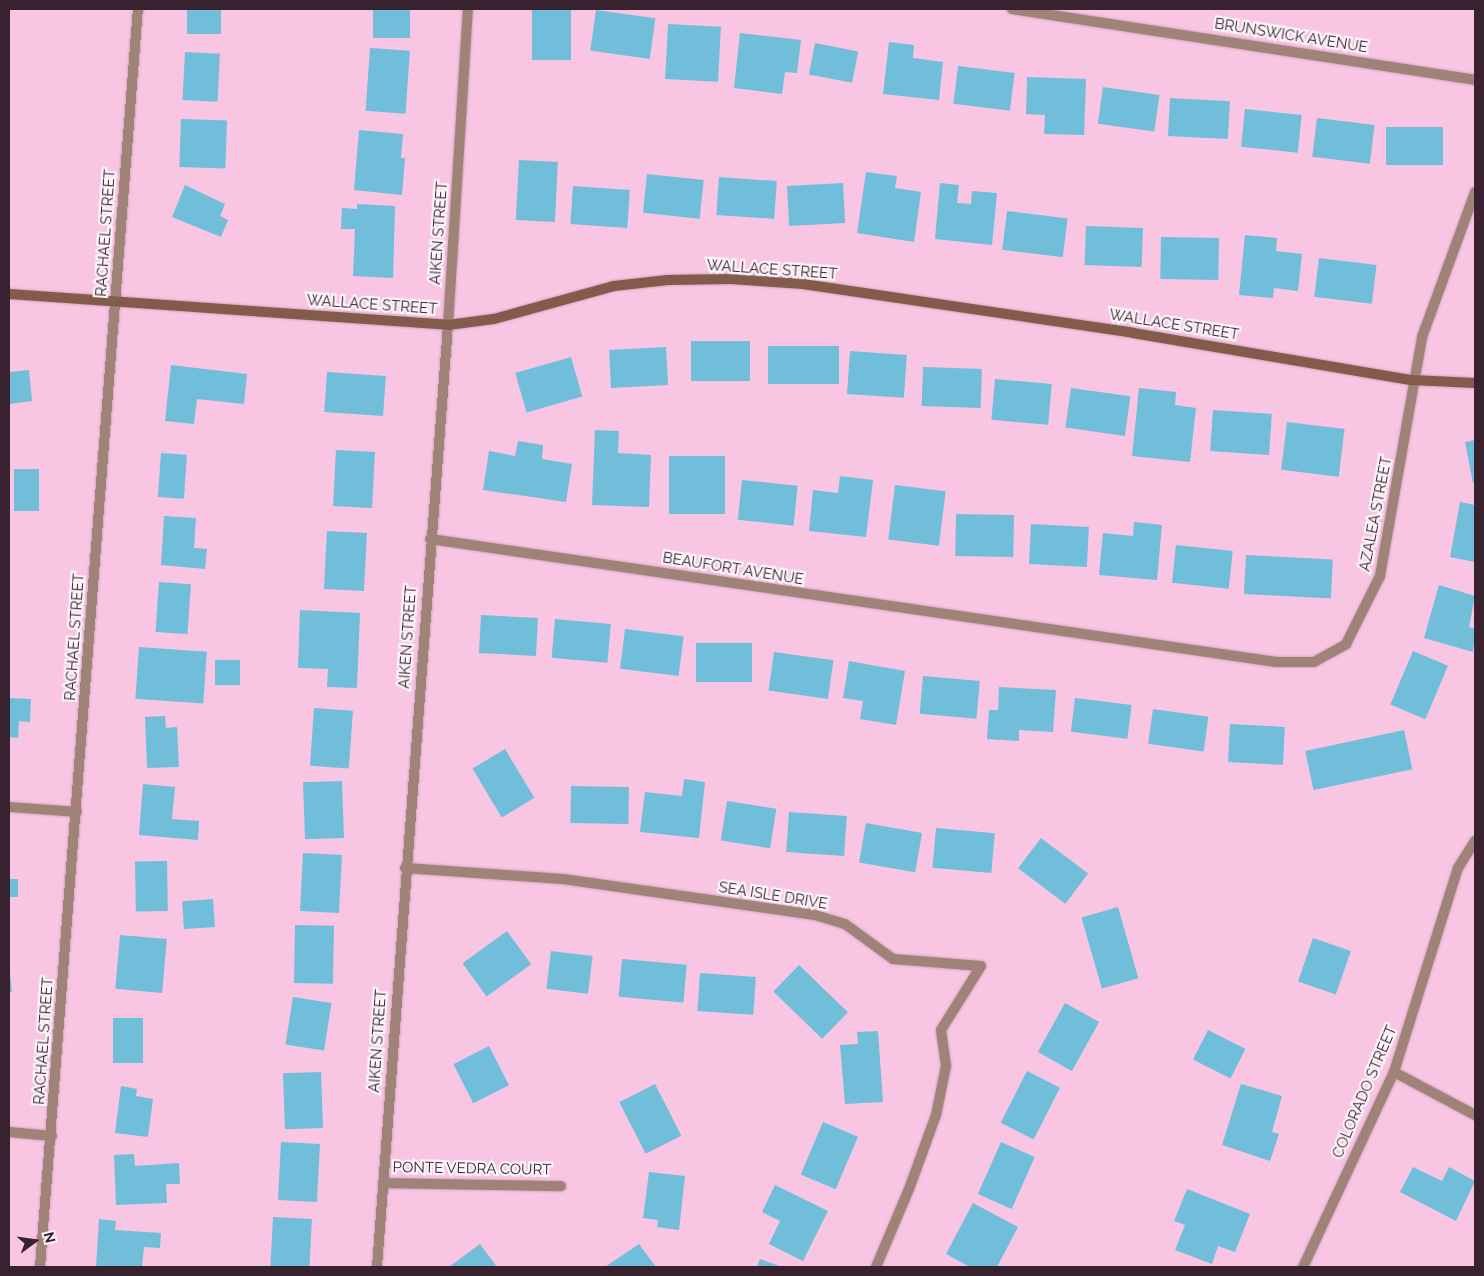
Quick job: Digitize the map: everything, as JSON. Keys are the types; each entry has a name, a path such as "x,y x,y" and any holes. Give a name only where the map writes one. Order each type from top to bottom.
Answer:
{"street":[{"name":"RACHAEL STREET","path":"40,1267 52,1136 138,9"},
{"name":"AIKEN STREET","path":"377,1267 405,868 448,325 468,9"},
{"name":"BRUNSWICK AVENUE","path":"1012,9 1085,14 1475,80"},
{"name":"AZALEA STREET","path":"1032,627 1297,664 1314,662 1346,644 1359,623 1380,576 1402,460 1412,380 1428,316 1475,192"},
{"name":"WALLACE STREET","path":"9,294 116,304 448,325 494,318 614,286 668,280 731,278 803,284 1123,332 1412,380 1475,383"},
{"name":"BEAUFORT AVENUE","path":"430,539 1032,627"},
{"path":"9,807 77,812"},
{"name":"COLORADO STREET","path":"1304,1267 1394,1072 1458,868 1475,841"},
{"name":"SEA ISLE DRIVE","path":"405,868 563,879 815,915 844,924 893,959 981,966 941,1030 946,1066 936,1115 909,1189 876,1267"},
{"path":"1394,1072 1475,1115"},
{"path":"9,1132 52,1136"},
{"name":"PONTE VEDRA COURT","path":"383,1183 562,1186"}],"building":[{"path":"187,9 221,9 221,34 187,34"},
{"path":"373,9 410,9 410,38 373,38"},
{"path":"532,9 571,9 571,60 532,60"},
{"path":"596,10 655,18 650,59 590,51"},
{"path":"668,24 721,27 718,82 665,79"},
{"path":"740,33 801,40 797,73 785,72 782,94 734,88"},
{"path":"889,42 914,45 913,58 943,62 939,100 883,94"},
{"path":"815,43 858,51 852,83 809,74"},
{"path":"370,48 410,51 406,114 366,111"},
{"path":"185,52 220,54 217,102 182,100"},
{"path":"958,66 1015,73 1010,111 953,104"},
{"path":"1027,77 1086,79 1084,135 1044,134 1045,115 1026,114"},
{"path":"1103,87 1159,95 1154,132 1098,124"},
{"path":"1170,98 1230,101 1228,139 1168,136"},
{"path":"1245,109 1302,115 1298,153 1241,147"},
{"path":"1317,118 1375,125 1370,164 1312,157"},
{"path":"181,119 227,121 225,169 179,167"},
{"path":"1386,127 1443,127 1443,165 1386,165"},
{"path":"359,130 403,134 401,158 405,158 402,195 354,190"},
{"path":"519,160 558,162 555,222 516,220"},
{"path":"866,172 897,176 895,188 921,192 914,242 857,233"},
{"path":"647,174 704,180 700,219 643,213"},
{"path":"719,177 777,181 774,219 716,215"},
{"path":"843,183 845,223 789,226 787,186"},
{"path":"940,183 959,185 957,203 971,204 972,191 997,193 992,245 935,239"},
{"path":"185,185 225,204 220,216 228,220 221,237 172,217"},
{"path":"573,186 630,190 627,228 570,224"},
{"path":"357,204 395,206 393,278 353,276 355,229 341,229 342,208 357,209"},
{"path":"1007,211 1068,218 1063,257 1002,250"},
{"path":"1086,226 1143,228 1142,267 1085,265"},
{"path":"1245,235 1277,238 1276,251 1302,254 1298,291 1274,288 1273,298 1239,295"},
{"path":"1161,237 1219,238 1218,280 1160,279"},
{"path":"1319,258 1377,265 1372,304 1314,297"},
{"path":"691,341 750,341 750,381 691,381"},
{"path":"768,346 839,346 839,384 768,384"},
{"path":"666,347 668,385 611,388 609,350"},
{"path":"850,351 907,355 904,398 847,394"},
{"path":"571,357 582,396 527,412 515,373"},
{"path":"171,365 247,374 244,404 197,399 194,424 165,421"},
{"path":"923,367 982,369 981,408 922,406"},
{"path":"29,370 32,401 9,404 9,372"},
{"path":"327,372 386,376 383,416 324,412"},
{"path":"995,379 1052,384 1048,425 991,420"},
{"path":"1071,388 1130,396 1125,436 1065,428"},
{"path":"1139,388 1176,392 1175,405 1196,408 1190,462 1132,456"},
{"path":"1213,410 1272,414 1269,455 1210,451"},
{"path":"1287,422 1345,429 1339,477 1281,470"},
{"path":"595,430 619,431 618,453 651,455 649,507 592,505"},
{"path":"1475,440 1475,483 1473,483 1465,442"},
{"path":"518,441 543,445 542,459 572,464 566,502 483,490 489,451 515,456"},
{"path":"336,450 375,452 372,508 333,506"},
{"path":"161,453 187,455 184,499 158,497"},
{"path":"669,456 725,456 725,514 669,514"},
{"path":"14,469 39,469 39,511 14,511"},
{"path":"840,476 873,480 866,537 809,531 813,490 838,493"},
{"path":"742,480 798,486 794,526 738,520"},
{"path":"895,485 946,491 939,546 888,540"},
{"path":"1460,502 1475,505 1475,562 1450,557"},
{"path":"956,514 1014,515 1013,557 955,556"},
{"path":"164,516 196,518 194,548 207,549 205,569 161,565"},
{"path":"1134,522 1162,525 1157,580 1099,575 1103,533 1133,536"},
{"path":"1031,524 1089,527 1087,567 1029,564"},
{"path":"327,531 367,533 364,591 324,589"},
{"path":"1176,545 1233,551 1229,589 1172,583"},
{"path":"1246,555 1333,560 1331,598 1244,594"},
{"path":"159,582 191,584 187,634 156,632"},
{"path":"1439,585 1475,596 1469,627 1475,629 1473,652 1424,638"},
{"path":"300,610 360,613 357,688 327,687 328,669 298,668"},
{"path":"481,615 538,618 536,656 479,653"},
{"path":"555,619 611,624 607,663 552,658"},
{"path":"625,629 684,636 679,676 620,669"},
{"path":"696,643 752,643 752,682 696,682"},
{"path":"139,647 207,652 203,704 135,699"},
{"path":"1413,651 1448,666 1425,719 1390,704"},
{"path":"774,652 833,660 828,699 769,691"},
{"path":"215,660 240,660 240,685 215,685"},
{"path":"849,661 905,671 896,725 860,719 863,701 843,698"},
{"path":"923,676 980,681 976,719 920,714"},
{"path":"999,687 1056,690 1053,732 1019,730 1019,741 987,739 989,710 998,710"},
{"path":"9,698 31,699 30,722 19,721 18,738 9,737"},
{"path":"1075,698 1132,705 1127,739 1071,732"},
{"path":"314,708 353,711 349,769 310,766"},
{"path":"1153,709 1208,717 1204,751 1148,744"},
{"path":"165,716 166,728 177,727 179,767 147,768 145,717"},
{"path":"1230,724 1285,727 1283,765 1228,762"},
{"path":"1404,730 1412,769 1314,790 1305,751"},
{"path":"505,749 534,798 502,817 472,769"},
{"path":"684,779 705,782 699,838 640,832 645,792 682,796"},
{"path":"342,781 344,838 305,839 303,782"},
{"path":"143,784 175,787 172,819 199,821 198,840 139,835"},
{"path":"571,786 629,787 628,824 570,823"},
{"path":"727,801 776,809 770,848 721,841"},
{"path":"789,812 847,816 844,856 786,852"},
{"path":"866,823 922,833 915,872 859,862"},
{"path":"936,828 995,833 991,873 933,868"},
{"path":"1041,838 1088,874 1065,904 1018,868"},
{"path":"303,853 342,855 339,913 300,911"},
{"path":"167,861 168,911 136,912 135,862"},
{"path":"9,879 18,879 18,897 9,897"},
{"path":"213,899 215,927 184,929 182,901"},
{"path":"1118,907 1138,978 1102,989 1081,917"},
{"path":"295,925 334,926 333,984 294,983"},
{"path":"507,931 531,964 487,996 463,963"},
{"path":"120,935 167,939 162,993 115,989"},
{"path":"1313,938 1351,951 1336,995 1298,981"},
{"path":"551,951 593,956 588,994 546,989"},
{"path":"622,959 687,965 683,1003 619,997"},
{"path":"9,962 12,992 9,992"},
{"path":"799,965 848,1012 822,1039 773,992"},
{"path":"700,973 756,977 753,1015 697,1011"},
{"path":"293,997 332,1003 324,1051 285,1044"},
{"path":"1065,1003 1099,1022 1072,1071 1038,1052"},
{"path":"113,1018 143,1018 143,1063 113,1063"},
{"path":"1208,1030 1245,1049 1230,1078 1193,1059"},
{"path":"878,1031 883,1102 845,1104 840,1045 858,1044 857,1032"},
{"path":"489,1046 509,1085 473,1103 453,1064"},
{"path":"1027,1071 1060,1088 1034,1139 1001,1123"},
{"path":"321,1072 323,1128 285,1129 283,1073"},
{"path":"655,1084 681,1136 646,1154 619,1102"},
{"path":"1241,1084 1282,1096 1272,1132 1279,1134 1270,1161 1222,1145"},
{"path":"121,1086 137,1089 136,1096 153,1099 148,1137 115,1133"},
{"path":"823,1122 858,1137 836,1189 801,1174"},
{"path":"281,1142 320,1144 317,1202 278,1200"},
{"path":"1001,1142 1035,1157 1012,1209 978,1194"},
{"path":"134,1154 135,1166 179,1163 180,1184 166,1184 167,1203 116,1205 114,1155"},
{"path":"1413,1167 1442,1181 1449,1167 1475,1181 1456,1221 1400,1192"},
{"path":"649,1172 685,1176 679,1230 657,1227 658,1220 643,1218"},
{"path":"775,1185 828,1211 803,1261 769,1244 780,1221 762,1212"},
{"path":"1187,1189 1250,1214 1235,1252 1218,1246 1212,1264 1175,1250 1185,1225 1174,1221"},
{"path":"973,1203 1018,1227 997,1267 970,1267 946,1254"},
{"path":"273,1217 312,1219 309,1267 270,1267"},
{"path":"99,1219 116,1221 115,1230 161,1233 160,1248 144,1247 142,1267 96,1267"},
{"path":"480,1244 497,1267 449,1267"},
{"path":"639,1244 656,1267 605,1267"},
{"path":"760,1259 782,1267 757,1267"}]}
